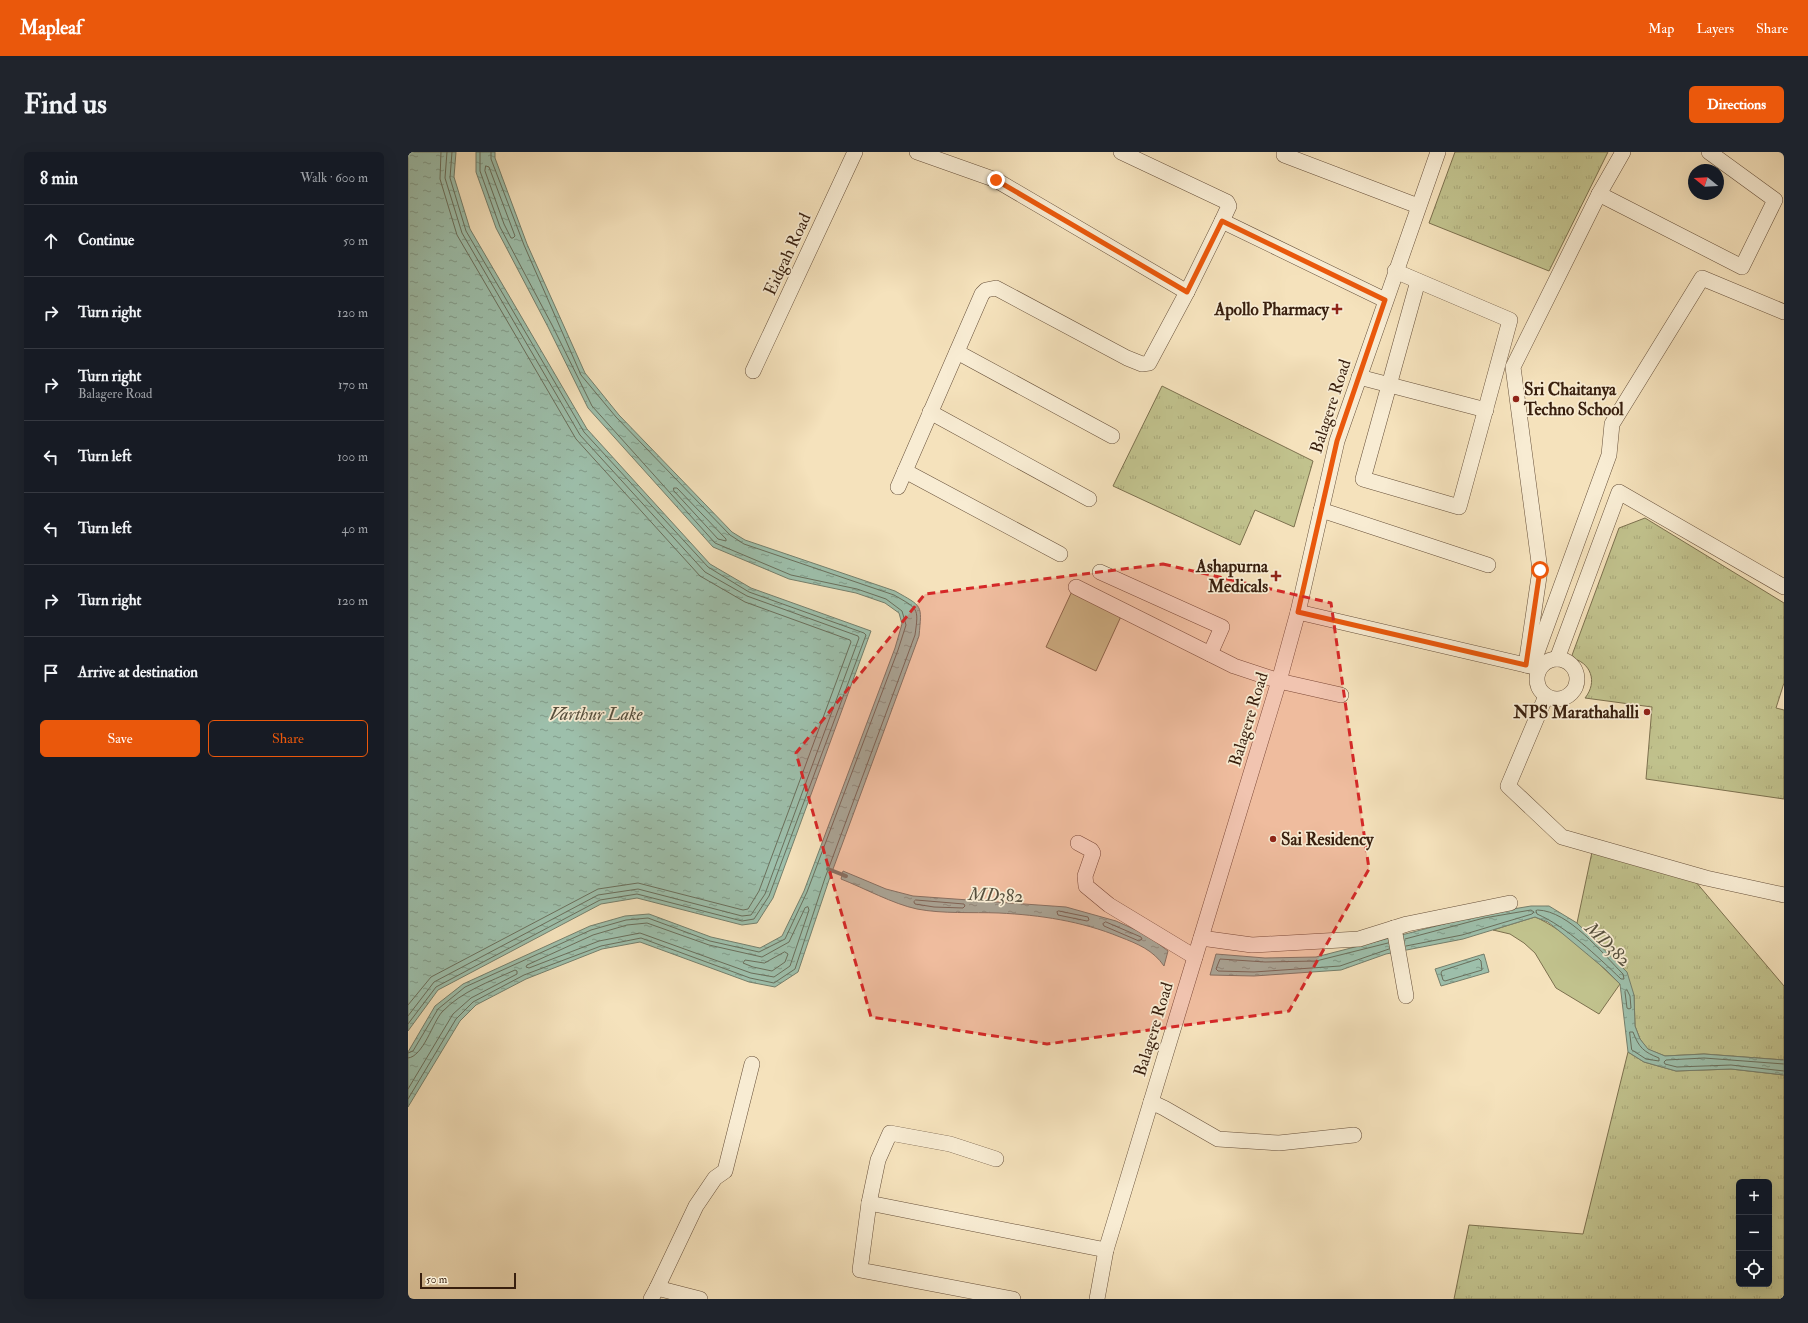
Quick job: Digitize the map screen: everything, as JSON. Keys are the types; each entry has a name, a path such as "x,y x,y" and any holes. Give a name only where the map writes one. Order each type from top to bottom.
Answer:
{"street":[{"name":"Eidgah Road","path":"753,371 855,152"},
{"path":"917,152 996,180 1187,292"},
{"path":"898,487 982,294 986,290 996,288 1127,358 1142,364 1149,362 1187,292 1228,206 1227,202 1121,152"},
{"name":"Balagere Road","path":"1097,1299 1106,1250 1279,681 1298,612 1337,441 1395,271 1438,152"},
{"path":"1298,612 1529,666 1550,660 1564,660 1575,668 1578,681 1572,694 1559,700 1546,696 1538,684 1537,677 1529,666 1540,570 1513,367 1599,194 1623,152"},
{"path":"1599,194 1742,267 1775,200 1709,152"},
{"path":"1284,156 1418,206"},
{"path":"1222,221 1385,300"},
{"path":"1395,271 1510,320 1459,507 1363,479 1418,281"},
{"path":"1529,666 1609,455 1612,424 1702,278 1784,312"},
{"path":"957,352 1112,436"},
{"path":"1359,377 1486,410"},
{"path":"930,412 1089,499"},
{"path":"905,471 1060,554"},
{"path":"1557,659 1620,492 1784,587"},
{"path":"1321,510 1488,564"},
{"path":"1100,572 1222,627 1210,654"},
{"path":"1076,587 1234,666 1279,681 1341,695"},
{"path":"1546,696 1508,786 1562,837 1706,878 1784,895"},
{"path":"1078,843 1091,850 1093,853 1085,876 1086,886 1109,905 1195,958"},
{"path":"1201,938 1252,946 1360,939 1395,932 1407,924 1510,903"},
{"path":"1395,932 1406,996"},
{"path":"700,1299 654,1293 696,1206 715,1178 725,1171 752,1064"},
{"path":"1151,1102 1218,1139 1279,1143 1354,1135"},
{"path":"996,1159 950,1144 890,1133 878,1160 869,1203 860,1270 986,1296 1013,1299"},
{"path":"869,1203 1106,1250"}],"highlighted area":[{"path":"1163,564 1331,603 1369,869 1289,1011 1047,1044 871,1017 796,753 925,594"}],"green space":[{"path":"1455,152 1608,152 1549,271 1429,223"},
{"path":"1162,386 1313,461 1294,527 1255,510 1240,545 1113,486"},
{"path":"1645,518 1784,603 1784,683 1776,708 1784,710 1784,799 1646,779 1652,707 1585,698 1589,692 1592,679 1588,668 1578,660 1571,658 1619,528"},
{"path":"1073,589 1123,612 1096,671 1046,647"},
{"path":"1592,852 1695,881 1784,986 1784,1060 1704,1054 1665,1056 1647,1049 1640,1039 1635,1026 1634,995 1577,923"},
{"path":"1535,917 1546,922 1569,938 1591,956 1620,984 1599,1014 1556,988 1535,953 1524,943 1510,934 1493,930"},
{"path":"1628,1052 1644,1062 1676,1071 1731,1069 1784,1075 1784,1299 1454,1299 1469,1225 1583,1234"}],"water":[{"name":"Varthur Lake","path":"408,152 456,152 454,177 470,229 587,429 710,564 751,588 871,631 773,898 757,923 742,925 637,898 601,904 438,990 408,1031"},
{"path":"476,152 495,152 495,158 527,244 585,373 619,415 732,532 745,540 895,591 911,600 919,608 920,626 919,636 829,880 798,972 775,987 749,982 640,942 602,949 526,979 476,1005 460,1021 408,1107 408,1052 435,1006 463,984 590,926 625,916 649,914 711,937 760,948 782,936 804,891 895,648 902,624 899,613 885,603 856,593 789,579 713,547 588,408 548,327 496,228 476,172"},
{"path":"843,871 886,889 913,896 1066,907 1116,921 1147,935 1168,951 1164,966 1160,960 1139,945 1105,931 1075,923 1030,915 927,911 908,907 888,900 841,879"},
{"path":"1531,906 1549,906 1577,923 1627,972 1634,995 1635,1026 1640,1039 1648,1049 1665,1056 1704,1054 1784,1060 1784,1075 1731,1069 1676,1071 1644,1062 1628,1052 1620,984 1605,969 1548,922 1535,917 1463,939 1386,954 1341,970 1254,976 1210,975 1216,954 1265,958 1316,957 1483,914"},
{"path":"1484,954 1489,972 1441,986 1435,969"}],"waterway":[{"name":"MD382","path":"828,869 846,876"}],"place":[{"name":"Apollo Pharmacy","path":"1337,309"},
{"name":"Sri Chaitanya Techno School","path":"1516,399"},
{"name":"Ashapurna Medicals","path":"1276,576"},
{"name":"NPS Marathahalli","path":"1647,712"},
{"name":"Sai Residency","path":"1273,839"}],"route":[{"path":"996,180 1187,292 1222,221 1385,300 1337,441 1298,612 1526,665 1540,570"}]}
